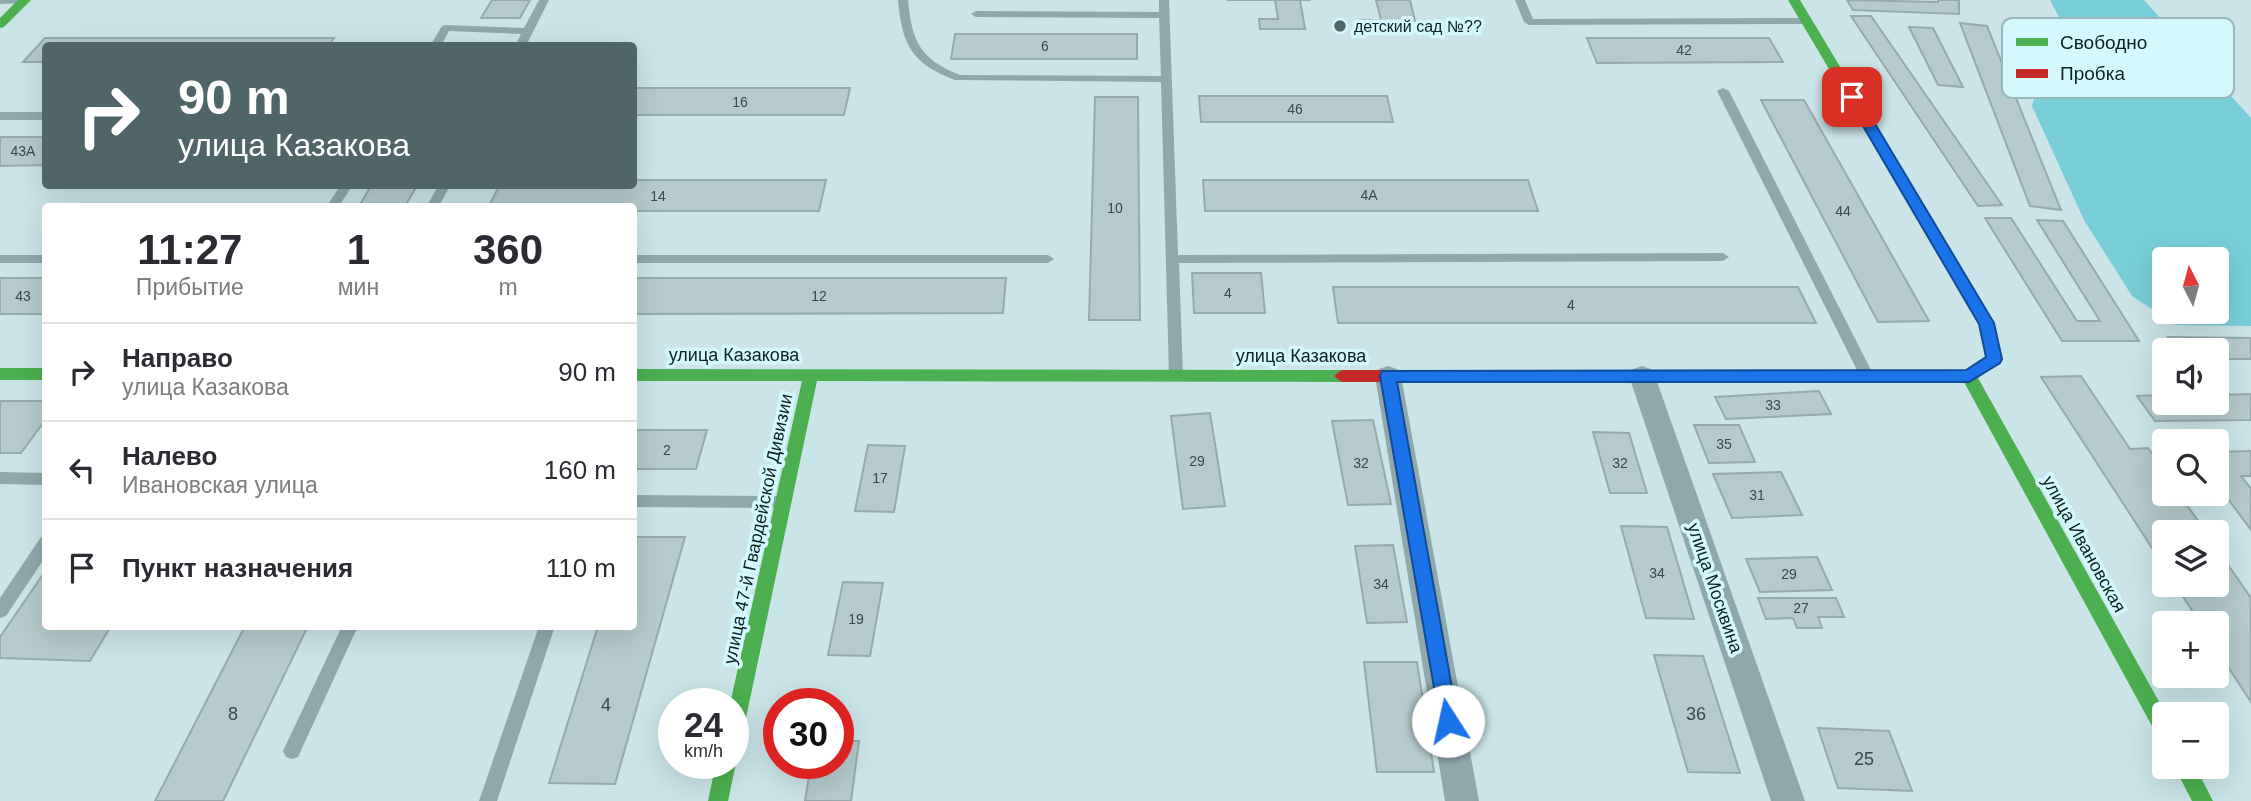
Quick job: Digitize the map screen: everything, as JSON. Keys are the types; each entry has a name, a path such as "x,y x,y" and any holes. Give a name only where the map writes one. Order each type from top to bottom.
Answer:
{"street":[{"path":"0,24 24,0"},
{"path":"1794,0 1987,323 1994,359 1969,376"},
{"path":"0,374 42,374"},
{"name":"улица Казакова","path":"637,374 1969,376"},
{"name":"улица 47-й Гвардейской Дивизии","path":"743,688 811,375"},
{"path":"1388,376 1462,801"},
{"name":"улица Москвина","path":"1642,376 1788,801"},
{"name":"улица Ивановская","path":"1969,376 2152,707"},
{"path":"718,801 723,779"},
{"path":"2191,779 2203,801"}],"lane":[{"path":"0,1 24,0"},
{"path":"522,42 544,0"},
{"path":"902,0 911,46 934,69 959,78 1167,79"},
{"path":"1164,0 1175,375"},
{"path":"1520,0 1529,22 1807,21"},
{"path":"976,14 1165,15"},
{"path":"437,42 446,28 528,31"},
{"path":"1723,91 1867,376"},
{"path":"0,116 42,116"},
{"path":"1172,259 1723,257"},
{"path":"0,259 42,259"},
{"path":"637,259 1048,259"},
{"path":"0,478 42,479"},
{"path":"637,501 784,502"},
{"path":"0,611 42,548"},
{"path":"292,751 348,630"},
{"path":"488,801 546,630"}],"shaded area":[{"path":"2050,0 2144,0 2160,18 2060,18"},
{"path":"2034,98 2233,98 2251,118 2251,326 2174,324 2230,324 2230,247 2152,247 2152,309 2132,296 2084,220 2032,106"}],"building":[{"path":"492,0 530,0 520,18 481,18"},
{"path":"1275,0 1300,0 1305,29 1260,29 1259,19 1278,19"},
{"path":"1376,0 1410,0 1415,21 1393,21 1394,28 1362,28 1360,20 1381,20"},
{"path":"1847,0 1959,0 1959,14 1853,10"},
{"path":"1851,16 1871,16 2002,205 1978,206"},
{"path":"1960,23 1987,26 2002,63 2002,98 2016,98 2061,210 2030,206"},
{"path":"1909,27 1933,28 1963,87 1938,85"},
{"path":"955,34 1137,34 1137,59 951,59"},
{"path":"45,38 334,38 332,42 42,42 42,62 23,62"},
{"path":"1587,38 1769,38 1783,62 1597,63"},
{"path":"637,88 850,88 844,115 637,115"},
{"path":"1199,96 1387,96 1393,122 1201,122"},
{"path":"1095,97 1138,97 1140,320 1089,320"},
{"path":"1761,100 1804,100 1929,321 1878,322"},
{"path":"0,137 42,137 42,165 0,166"},
{"path":"637,180 826,180 819,211 637,211 637,203 490,203 498,189 637,189"},
{"path":"1203,180 1528,180 1538,211 1205,211"},
{"path":"369,189 415,189 407,203 361,203"},
{"path":"1985,218 2011,218 2077,321 2100,321 2037,220 2063,221 2139,341 2062,341"},
{"path":"1192,273 1261,273 1265,313 1194,313"},
{"path":"0,278 42,278 42,314 0,314"},
{"path":"637,278 1006,278 1003,313 637,314"},
{"path":"1333,287 1798,287 1816,323 1338,323"},
{"path":"2168,337 2251,338 2251,359 2229,359 2229,338"},
{"path":"2081,376 2130,449 2148,448 2152,454 2152,506 2188,506 2197,520 2152,520 2152,548 2041,377"},
{"path":"1819,391 1831,414 1726,419 1715,397"},
{"path":"2251,394 2251,420 2155,421 2137,396 2152,395 2152,415 2229,415 2229,395"},
{"path":"0,401 42,401 42,424 21,453 0,453"},
{"path":"1210,413 1225,506 1183,509 1171,416"},
{"path":"1373,420 1391,504 1348,505 1332,421"},
{"path":"1694,425 1739,425 1755,462 1709,463"},
{"path":"637,430 707,430 696,469 637,469"},
{"path":"1593,432 1629,433 1647,493 1610,493"},
{"path":"868,445 905,446 894,512 855,511"},
{"path":"2251,451 2251,476 2241,476 2251,489 2251,530 2229,500 2229,452"},
{"path":"1781,472 1802,515 1732,518 1713,474"},
{"path":"1621,526 1667,527 1694,619 1646,618"},
{"path":"637,537 685,537 615,784 549,783 597,630 637,630"},
{"path":"1393,545 1407,622 1367,623 1355,546"},
{"path":"1817,557 1832,590 1760,592 1746,559"},
{"path":"2229,566 2251,598 2251,702 2229,668 2229,611 2192,611 2183,597 2229,597"},
{"path":"42,576 42,630 109,630 90,661 0,658 0,637"},
{"path":"843,582 883,583 870,656 828,655"},
{"path":"1758,598 1836,598 1844,617 1818,617 1822,628 1797,628 1793,618 1766,619"},
{"path":"243,630 306,630 223,801 155,801"},
{"path":"1654,655 1703,656 1740,773 1688,772"},
{"path":"1364,662 1417,662 1434,772 1377,772"},
{"path":"1818,728 1889,731 1912,791 1838,788"},
{"path":"854,741 859,741 854,778"},
{"path":"808,779 854,779 851,801 805,801"}],"traffic: fast":[{"path":"0,24 25,0"},
{"path":"1794,0 1987,323 1994,359 1969,376"},
{"path":"0,374 42,374"},
{"path":"637,375 1342,376"},
{"path":"743,688 811,375"},
{"path":"1684,376 1969,376"},
{"path":"1969,376 2152,707"},
{"path":"718,801 723,779"},
{"path":"2191,779 2203,801"}],"traffic: jam":[{"path":"1342,376 1684,376"}],"place":[{"name":"детский сад №??","path":"1340,26"}],"route":[{"path":"1448,721 1388,376 1969,376 1994,359 1987,323 1852,97"}]}
